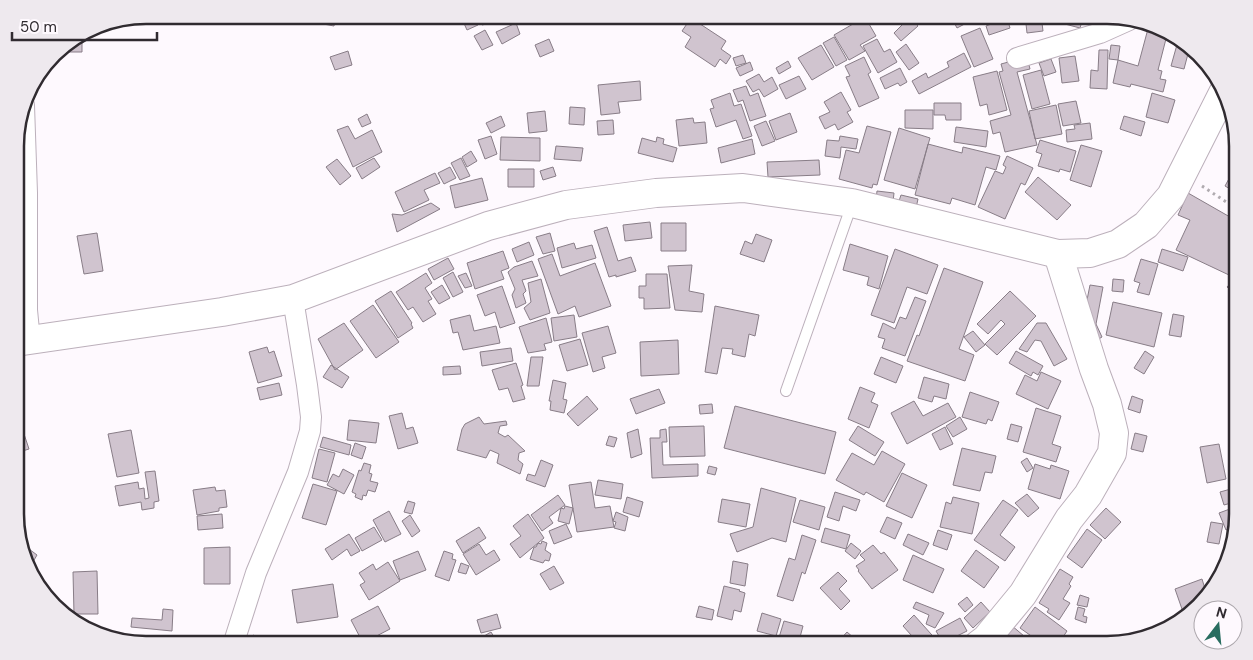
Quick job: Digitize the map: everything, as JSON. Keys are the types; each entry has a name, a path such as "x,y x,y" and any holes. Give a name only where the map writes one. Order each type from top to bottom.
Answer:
{"street":[{"path":"1017,58 1118,24"},
{"path":"24,342 222,312 293,299 488,226 566,205 656,193 743,188 852,203 1058,254 1090,253 1118,244 1146,225 1172,196 1220,99"},
{"path":"24,334 27,310 25,131"},
{"path":"988,636 1023,594 1069,520 1088,495 1112,452 1114,433 1107,404 1058,254"},
{"path":"236,636 256,573 298,472 310,431 311,417 307,385 293,299"}],"lane":[{"path":"786,391 852,203"}],"path":[{"path":"1183,173 1229,204"}],"building":[{"path":"464,24 478,24 478,25 467,30"},
{"path":"516,24 520,34 502,44 496,32"},
{"path":"687,24 700,24 726,41 721,49 731,56 726,64 720,59 715,67 685,47 691,37 682,31"},
{"path":"853,24 869,24 876,36 860,45 865,51 849,60 834,35"},
{"path":"903,24 916,24 918,26 901,41 894,33"},
{"path":"955,24 965,24 957,28"},
{"path":"991,24 1009,24 1010,28 989,35 986,26"},
{"path":"1026,24 1042,24 1043,31 1027,33"},
{"path":"1065,24 1081,24 1080,28"},
{"path":"980,28 993,59 974,67 961,36"},
{"path":"485,30 493,45 482,50 474,36"},
{"path":"1147,31 1166,39 1158,70 1162,71 1160,79 1166,80 1163,92 1131,84 1130,87 1113,83 1118,60 1138,66"},
{"path":"834,37 847,60 836,66 823,43"},
{"path":"549,39 554,51 540,57 535,45"},
{"path":"877,39 884,52 890,49 897,62 878,73 863,46"},
{"path":"82,42 82,52 68,52"},
{"path":"906,44 919,63 909,70 896,52"},
{"path":"821,45 834,67 812,80 798,58"},
{"path":"1111,45 1120,46 1118,60 1109,59"},
{"path":"1177,45 1188,54 1184,69 1171,66"},
{"path":"1099,50 1108,50 1107,89 1090,88 1091,70 1098,71"},
{"path":"348,51 352,65 335,70 330,57"},
{"path":"964,53 971,67 919,94 912,81 926,73 928,78 949,67 947,62"},
{"path":"743,55 746,63 736,66 733,58"},
{"path":"1075,56 1079,81 1062,83 1059,58"},
{"path":"864,57 871,72 868,74 879,98 859,107 846,77 850,76 845,66"},
{"path":"1027,57 1030,69 1017,72 1037,145 1005,152 1000,132 993,134 990,121 1011,115 999,72 1003,71 1001,64"},
{"path":"1051,59 1056,72 1044,76 1039,63"},
{"path":"788,61 791,67 779,74 776,68"},
{"path":"750,62 753,70 740,76 736,68"},
{"path":"900,68 907,82 900,86 898,83 885,89 880,78"},
{"path":"1041,70 1050,104 1032,109 1023,75"},
{"path":"997,71 1007,110 989,115 987,104 980,106 973,77"},
{"path":"759,74 764,82 772,77 778,89 764,97 759,89 753,92 746,81"},
{"path":"799,76 806,89 786,99 779,85"},
{"path":"640,81 641,100 618,102 620,113 601,115 598,85"},
{"path":"746,86 750,96 758,93 766,116 750,121 743,100 738,102 733,90"},
{"path":"841,92 851,110 847,112 853,122 838,130 835,124 825,129 819,117 830,112 824,102"},
{"path":"730,93 734,106 741,104 752,136 743,139 736,120 716,127 710,109 714,108 711,100"},
{"path":"1152,93 1175,100 1168,123 1146,117"},
{"path":"1076,101 1081,123 1063,126 1058,104"},
{"path":"934,103 961,103 961,120 946,120 945,115 934,115"},
{"path":"1056,105 1062,134 1035,139 1029,111"},
{"path":"570,107 585,108 584,125 569,124"},
{"path":"905,110 933,110 933,129 905,128"},
{"path":"545,111 547,131 529,133 527,113"},
{"path":"790,113 797,132 776,140 769,121"},
{"path":"367,114 371,123 362,127 358,119"},
{"path":"501,116 505,126 491,133 486,123"},
{"path":"1124,116 1145,122 1141,136 1120,129"},
{"path":"693,118 694,123 705,122 707,143 679,146 676,120"},
{"path":"613,120 614,134 598,135 597,121"},
{"path":"766,121 775,141 762,146 754,126"},
{"path":"1090,123 1092,139 1067,142 1066,130 1075,129 1074,125"},
{"path":"348,126 355,139 372,130 382,152 353,167 337,130"},
{"path":"867,126 891,132 877,185 873,184 872,188 839,179 846,150 859,153"},
{"path":"956,127 988,131 986,147 954,142"},
{"path":"899,128 930,138 915,189 884,180"},
{"path":"491,136 497,154 485,159 478,140"},
{"path":"840,136 858,139 856,149 841,147 840,158 825,156 827,140 839,141"},
{"path":"501,137 540,138 540,161 500,160"},
{"path":"657,137 664,139 663,144 677,148 673,162 638,153 642,138 656,142"},
{"path":"752,139 755,154 721,163 718,148"},
{"path":"1040,140 1076,151 1070,172 1060,169 1059,172 1038,166 1042,154 1036,152"},
{"path":"928,144 962,153 963,147 1000,156 996,170 986,167 975,205 952,198 950,204 915,195"},
{"path":"1081,145 1102,151 1091,187 1070,180"},
{"path":"556,146 583,148 581,161 554,159"},
{"path":"471,151 477,161 467,167 462,157"},
{"path":"1007,156 1033,168 1025,185 1021,183 1005,219 978,207 995,171 1003,174 1006,167 1003,165"},
{"path":"374,158 380,167 362,179 356,168"},
{"path":"461,158 470,176 460,180 451,163"},
{"path":"337,159 351,176 340,185 326,167"},
{"path":"819,160 820,175 768,177 767,162"},
{"path":"450,167 456,178 444,184 438,173"},
{"path":"553,167 556,176 543,180 540,171"},
{"path":"508,169 534,169 534,187 508,187"},
{"path":"435,173 440,183 424,190 429,200 404,212 395,192"},
{"path":"1038,177 1071,205 1057,220 1025,192"},
{"path":"482,178 488,200 455,208 450,186"},
{"path":"1229,179 1229,188 1225,186"},
{"path":"877,191 894,193 893,202 876,200"},
{"path":"1188,193 1229,216 1229,275 1176,250 1190,220 1178,215"},
{"path":"901,195 918,199 916,208 898,204"},
{"path":"431,203 440,209 397,232 392,214 402,215"},
{"path":"650,222 652,238 625,241 623,225"},
{"path":"661,223 686,223 686,251 661,251"},
{"path":"607,227 618,261 631,257 636,271 616,277 616,275 609,277 594,231"},
{"path":"97,233 103,271 84,274 77,236"},
{"path":"550,233 555,251 543,254 536,237"},
{"path":"756,234 772,240 764,262 740,254 745,241 752,244"},
{"path":"529,242 534,255 517,262 512,249"},
{"path":"574,243 576,249 592,245 596,258 562,268 557,248"},
{"path":"850,244 888,256 879,289 867,285 869,277 843,270"},
{"path":"895,249 938,265 927,294 907,287 894,323 871,315"},
{"path":"1162,249 1188,257 1183,271 1158,262"},
{"path":"503,251 509,268 501,271 504,279 475,289 467,263"},
{"path":"552,254 560,276 595,263 611,306 579,317 575,306 558,314 538,259"},
{"path":"448,258 454,269 434,280 428,269"},
{"path":"1141,259 1158,264 1149,295 1137,292 1140,283 1134,281"},
{"path":"532,261 538,276 522,280 526,291 523,294 526,303 516,308 512,295 515,289 508,272 514,267"},
{"path":"692,265 689,291 704,294 702,312 675,310 668,266"},
{"path":"944,268 983,282 959,349 974,355 965,381 907,361 917,335 919,336"},
{"path":"453,272 463,292 453,297 443,278"},
{"path":"426,273 432,283 425,288 432,299 428,301 436,314 423,322 413,307 408,310 396,292"},
{"path":"466,273 472,286 465,288 458,276"},
{"path":"646,274 667,274 670,308 644,309 644,298 639,298 639,286 646,286"},
{"path":"541,279 550,313 530,320 524,308 531,302 528,283"},
{"path":"1113,279 1124,280 1123,292 1112,291"},
{"path":"442,285 450,298 439,304 431,292"},
{"path":"1090,285 1103,287 1096,324 1102,337 1092,343 1083,320"},
{"path":"502,286 515,323 500,328 495,312 485,316 477,295"},
{"path":"391,291 412,323 413,328 398,338 375,301"},
{"path":"1010,291 1036,316 997,355 985,344 1005,324 1001,320 988,334 977,324"},
{"path":"915,297 926,301 905,356 882,348 885,339 878,337 883,323 895,329 900,317 906,319"},
{"path":"1113,302 1162,313 1154,347 1106,335"},
{"path":"373,305 399,342 376,358 350,321"},
{"path":"715,306 759,315 755,336 749,334 745,357 732,354 733,349 722,348 717,374 705,372"},
{"path":"1173,314 1184,316 1181,337 1169,335"},
{"path":"470,315 474,331 496,326 500,343 463,350 458,332 453,333 450,320"},
{"path":"574,315 577,337 554,341 551,318"},
{"path":"546,318 552,342 544,344 546,350 528,353 519,327"},
{"path":"344,323 363,350 335,370 318,339"},
{"path":"1037,323 1046,323 1067,359 1054,366 1041,341 1035,340 1027,352 1019,349"},
{"path":"608,326 616,353 602,357 605,368 593,372 582,333"},
{"path":"973,331 985,345 976,352 964,337"},
{"path":"580,339 588,365 567,371 559,345"},
{"path":"678,340 679,374 641,376 640,342"},
{"path":"267,347 269,353 274,351 282,376 258,383 249,352"},
{"path":"511,348 513,361 482,366 480,352"},
{"path":"1016,351 1043,366 1038,375 1033,372 1031,376 1009,363"},
{"path":"1145,351 1154,357 1144,374 1134,368"},
{"path":"531,357 543,357 539,386 527,386"},
{"path":"881,357 903,366 896,383 874,374"},
{"path":"516,363 525,399 513,402 508,388 499,390 492,370"},
{"path":"331,365 349,377 342,388 323,377"},
{"path":"460,366 461,374 443,375 443,367"},
{"path":"1041,372 1061,381 1048,409 1016,394 1025,375 1037,381"},
{"path":"924,377 949,384 946,399 934,396 932,402 918,398"},
{"path":"553,380 566,383 563,399 567,400 564,413 550,410 551,401 549,401"},
{"path":"279,383 282,395 260,400 257,388"},
{"path":"860,387 875,393 871,402 878,405 869,428 848,419"},
{"path":"659,389 665,403 636,414 630,399"},
{"path":"970,392 999,402 992,421 988,419 986,424 962,417"},
{"path":"587,396 598,409 578,426 567,414"},
{"path":"1132,396 1143,400 1140,413 1128,409"},
{"path":"914,401 923,416 948,403 956,417 907,444 891,413"},
{"path":"712,404 713,413 700,414 699,405"},
{"path":"735,406 836,432 825,474 724,448"},
{"path":"1036,408 1061,416 1052,444 1061,447 1056,462 1023,452"},
{"path":"402,413 406,429 413,427 418,443 398,449 389,416"},
{"path":"479,417 484,424 506,421 507,425 500,426 498,433 505,437 508,435 525,451 519,453 518,460 523,464 520,474 497,463 499,454 490,450 486,458 457,450 465,424"},
{"path":"960,417 967,429 953,437 946,426"},
{"path":"349,420 379,423 376,443 347,440"},
{"path":"1011,424 1022,427 1018,442 1007,439"},
{"path":"704,426 705,456 670,457 669,427"},
{"path":"858,426 884,442 875,456 849,440"},
{"path":"945,427 953,444 940,450 932,434"},
{"path":"638,429 642,454 631,458 627,433"},
{"path":"666,429 667,442 662,442 663,465 698,464 698,476 652,478 650,438 660,438 660,430"},
{"path":"131,430 139,473 117,477 108,434"},
{"path":"1135,433 1147,436 1143,452 1131,449"},
{"path":"24,434 29,449 24,451"},
{"path":"609,436 617,438 614,447 606,445"},
{"path":"323,437 351,445 349,455 320,447"},
{"path":"355,443 366,447 362,459 351,455"},
{"path":"1219,444 1226,479 1207,483 1200,447"},
{"path":"962,448 996,456 992,473 985,472 980,491 953,485"},
{"path":"319,449 335,453 327,482 312,478"},
{"path":"882,451 905,464 884,502 866,492 864,495 836,480 852,453 874,465"},
{"path":"1027,458 1033,468 1027,472 1021,462"},
{"path":"541,460 553,465 545,487 526,480 528,474 535,476"},
{"path":"364,463 371,465 369,473 372,474 370,481 378,483 375,492 368,490 366,496 363,495 362,500 355,497 356,494 352,492 359,470 361,471"},
{"path":"1035,464 1050,469 1051,465 1069,471 1060,499 1028,489"},
{"path":"709,466 717,468 715,475 707,473"},
{"path":"343,469 354,475 344,494 327,485 333,474 339,477"},
{"path":"155,471 159,501 154,502 154,508 142,510 141,502 119,506 115,486 138,482 139,489 144,488 145,499 149,498 145,472"},
{"path":"902,473 927,485 912,518 886,506"},
{"path":"598,480 623,484 621,499 595,495"},
{"path":"591,482 595,508 610,506 614,527 577,532 569,485"},
{"path":"313,484 337,491 326,525 302,518"},
{"path":"215,487 216,491 225,490 227,507 219,508 219,511 197,515 193,490"},
{"path":"761,488 796,498 786,542 772,538 737,552 730,534 753,527"},
{"path":"1229,490 1229,504 1224,505 1220,492"},
{"path":"835,492 860,500 856,511 843,506 839,521 827,517"},
{"path":"1027,494 1039,508 1028,517 1015,503"},
{"path":"558,495 565,505 549,517 553,523 542,531 531,515"},
{"path":"627,497 643,502 639,517 623,512"},
{"path":"953,497 979,503 972,534 940,527 946,502 951,504"},
{"path":"722,499 750,504 746,527 718,522"},
{"path":"800,500 825,507 819,530 793,522"},
{"path":"1003,500 1018,510 1000,535 1015,547 1005,561 974,540"},
{"path":"408,501 415,503 412,514 404,512"},
{"path":"565,506 573,508 569,524 558,521 561,508 564,509"},
{"path":"1106,508 1121,522 1105,539 1090,525"},
{"path":"1229,509 1228,529 1226,530 1219,513"},
{"path":"389,511 401,534 385,542 373,520"},
{"path":"616,512 628,517 625,531 614,528 616,522 613,521"},
{"path":"222,514 223,528 198,530 197,516"},
{"path":"528,514 544,538 520,558 510,544 521,536 513,526"},
{"path":"410,515 420,531 412,537 402,521"},
{"path":"887,517 902,523 895,539 880,532"},
{"path":"1211,522 1223,524 1219,544 1207,542"},
{"path":"566,524 572,537 554,544 549,531"},
{"path":"374,527 382,540 362,551 355,538"},
{"path":"479,527 486,538 463,553 456,541"},
{"path":"825,528 850,535 846,549 821,542"},
{"path":"1087,529 1102,540 1082,568 1067,557"},
{"path":"938,530 952,535 947,550 933,545"},
{"path":"349,534 360,551 351,556 347,549 332,560 325,549"},
{"path":"908,534 929,543 923,555 903,545"},
{"path":"802,535 816,540 805,574 802,572 793,601 777,596 789,558 795,560"},
{"path":"542,541 547,543 545,550 551,554 549,561 545,560 543,563 530,559 534,547 538,543 541,544"},
{"path":"851,543 861,551 855,559 845,551"},
{"path":"479,544 486,555 494,550 500,560 476,575 463,554"},
{"path":"873,545 881,554 884,552 898,570 872,589 856,566 865,560 860,555"},
{"path":"230,547 230,584 204,584 204,548"},
{"path":"29,549 37,555 33,561"},
{"path":"976,550 999,567 984,588 961,571"},
{"path":"418,551 426,570 400,580 393,561"},
{"path":"444,551 453,554 452,559 456,560 449,581 435,576"},
{"path":"913,555 944,569 933,593 903,580"},
{"path":"733,561 748,564 745,586 730,583"},
{"path":"388,562 400,581 369,600 360,585 365,582 359,573 373,564 376,570"},
{"path":"461,563 469,566 466,574 458,572"},
{"path":"554,566 564,583 550,590 540,574"},
{"path":"1060,569 1073,577 1069,584 1071,586 1063,599 1070,603 1059,620 1047,612 1049,609 1039,603"},
{"path":"97,571 98,614 74,613 73,572"},
{"path":"838,572 847,581 839,589 850,601 841,610 820,588"},
{"path":"1202,579 1205,588 1182,610 1175,589"},
{"path":"333,584 338,617 297,623 292,590"},
{"path":"724,586 745,593 741,612 734,610 732,620 717,616"},
{"path":"1080,595 1089,598 1087,607 1077,605"},
{"path":"967,597 973,605 965,612 958,604"},
{"path":"916,602 944,613 935,628 926,624 929,615 913,608"},
{"path":"981,602 990,612 973,628 964,618"},
{"path":"378,606 390,629 376,636 359,636 351,620"},
{"path":"699,606 714,610 712,620 696,617"},
{"path":"1035,607 1067,631 1064,636 1031,636 1020,628"},
{"path":"1078,607 1085,609 1083,616 1087,617 1086,623 1075,619"},
{"path":"163,609 173,610 172,631 131,627 132,618 162,620"},
{"path":"762,613 781,619 776,636 757,631"},
{"path":"497,614 501,628 481,633 477,620"},
{"path":"914,615 933,636 912,636 903,626"},
{"path":"960,618 967,631 957,636 939,636 936,631"},
{"path":"784,621 803,626 800,636 780,636"},
{"path":"1011,625 1024,636 1001,636"},
{"path":"491,632 493,636 484,636"},
{"path":"847,632 852,636 843,636"}]}
